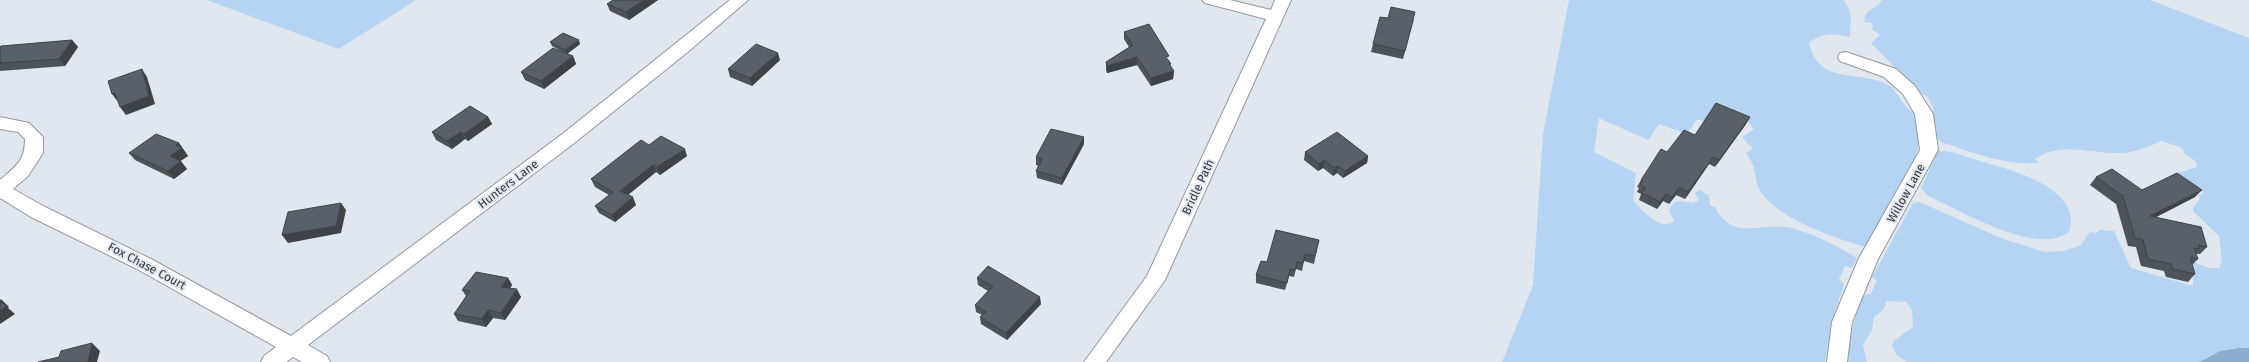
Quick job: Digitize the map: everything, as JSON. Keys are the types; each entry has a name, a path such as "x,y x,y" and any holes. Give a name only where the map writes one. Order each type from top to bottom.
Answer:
{"street":[{"name":"Hunters Lane","path":"271,362 619,98 740,0"},
{"path":"1210,0 1275,16"},
{"name":"Bridle Path","path":"1094,362 1155,280 1283,0"},
{"name":"Willow Lane","path":"1837,362 1842,322 1869,258 1929,150 1924,114 1909,90 1890,73 1846,57"},
{"name":"Fox Chase Court","path":"0,122 23,127 34,137 34,153 25,166 0,190 38,212 144,264 320,362"}],"shaded area":[{"path":"207,0 416,0 339,49"},
{"path":"1569,0 1843,0 1849,8 1851,17 1850,37 1828,34 1814,39 1809,43 1814,57 1822,66 1832,72 1867,78 1890,86 1905,106 1912,111 1919,131 1918,148 1907,177 1866,247 1839,239 1809,227 1781,211 1770,202 1761,192 1750,158 1746,153 1753,149 1742,137 1754,129 1748,121 1705,122 1697,119 1687,134 1659,124 1648,140 1599,118 1594,152 1636,173 1633,201 1646,214 1658,222 1669,224 1674,221 1669,210 1674,202 1696,202 1699,200 1695,193 1700,190 1709,196 1710,206 1715,207 1722,218 1739,228 1791,228 1826,241 1857,258 1852,268 1845,266 1839,279 1844,284 1833,318 1825,362 1502,362 1533,285 1543,134"},
{"path":"1882,0 2150,0 2249,38 2249,348 2235,348 2222,351 2210,355 2199,362 1907,362 1897,355 1892,346 1894,341 1913,327 1912,310 1906,302 1887,301 1883,310 1874,317 1872,330 1863,345 1867,362 1848,362 1851,333 1862,295 1871,294 1877,280 1872,277 1913,203 1919,202 2006,240 2045,252 2063,251 2080,246 2090,232 2097,233 2099,230 2114,231 2131,268 2193,286 2193,262 2209,268 2219,268 2222,260 2219,236 2193,211 2193,207 2200,199 2199,195 2203,193 2201,189 2178,176 2178,173 2197,167 2196,162 2184,153 2183,149 2178,146 2162,141 2142,149 2126,153 2066,149 2045,154 2035,159 2038,163 2026,163 2001,160 1976,154 1941,142 1937,138 1936,126 1931,114 1934,110 1928,97 1920,93 1871,43 1880,35 1872,29 1872,23 1864,22 1865,17 1869,11"},
{"path":"1938,151 1955,153 2011,170 2042,184 2056,193 2066,204 2071,217 2069,232 2055,238 2038,239 2019,236 1979,221 1928,196 1921,188"},
{"path":"2249,348 2249,362 2199,362 2220,351"}],"building":[{"path":"613,0 644,0 626,12 607,4"},
{"path":"1391,7 1415,12 1405,51 1373,44 1380,17 1388,18"},
{"path":"1149,24 1169,56 1166,57 1174,71 1151,78 1137,57 1107,66 1106,62 1133,45 1124,32"},
{"path":"563,33 579,40 565,50 550,42"},
{"path":"72,40 59,59 0,63 1,46"},
{"path":"756,44 778,53 750,78 728,69"},
{"path":"553,48 573,56 541,81 521,72"},
{"path":"142,69 149,96 120,107 115,93 112,94 108,81"},
{"path":"1716,103 1750,117 1719,160 1713,157 1688,192 1679,188 1672,197 1666,194 1660,202 1642,193 1646,188 1640,185 1643,181 1641,180 1661,149 1667,152 1684,130 1695,135"},
{"path":"470,106 488,117 464,134 461,132 447,141 432,132"},
{"path":"1051,129 1084,137 1062,178 1036,171 1042,159 1036,157"},
{"path":"1337,132 1368,156 1345,171 1338,166 1334,168 1324,160 1319,164 1305,152"},
{"path":"156,134 179,143 176,145 182,148 170,156 181,161 168,171 129,153"},
{"path":"661,136 685,149 657,167 653,165 620,191 633,197 612,215 595,206 613,192 591,179 641,140 649,145"},
{"path":"2112,169 2142,190 2177,173 2202,190 2150,216 2201,227 2207,247 2198,245 2200,249 2194,248 2198,259 2190,257 2195,274 2173,269 2171,264 2148,259 2143,240 2135,238 2123,196 2096,177"},
{"path":"341,203 336,226 282,235 288,212"},
{"path":"1276,230 1319,240 1315,256 1305,254 1303,263 1297,262 1295,270 1290,269 1287,283 1256,275 1261,261 1267,262"},
{"path":"988,266 1040,297 1006,333 980,317 986,312 975,305 993,286 977,278"},
{"path":"476,272 508,278 501,287 517,289 501,313 488,310 482,319 454,314 470,291 462,290"},
{"path":"0,302 7,306 0,311"},
{"path":"92,343 88,362 38,362 59,357 61,351"}]}
